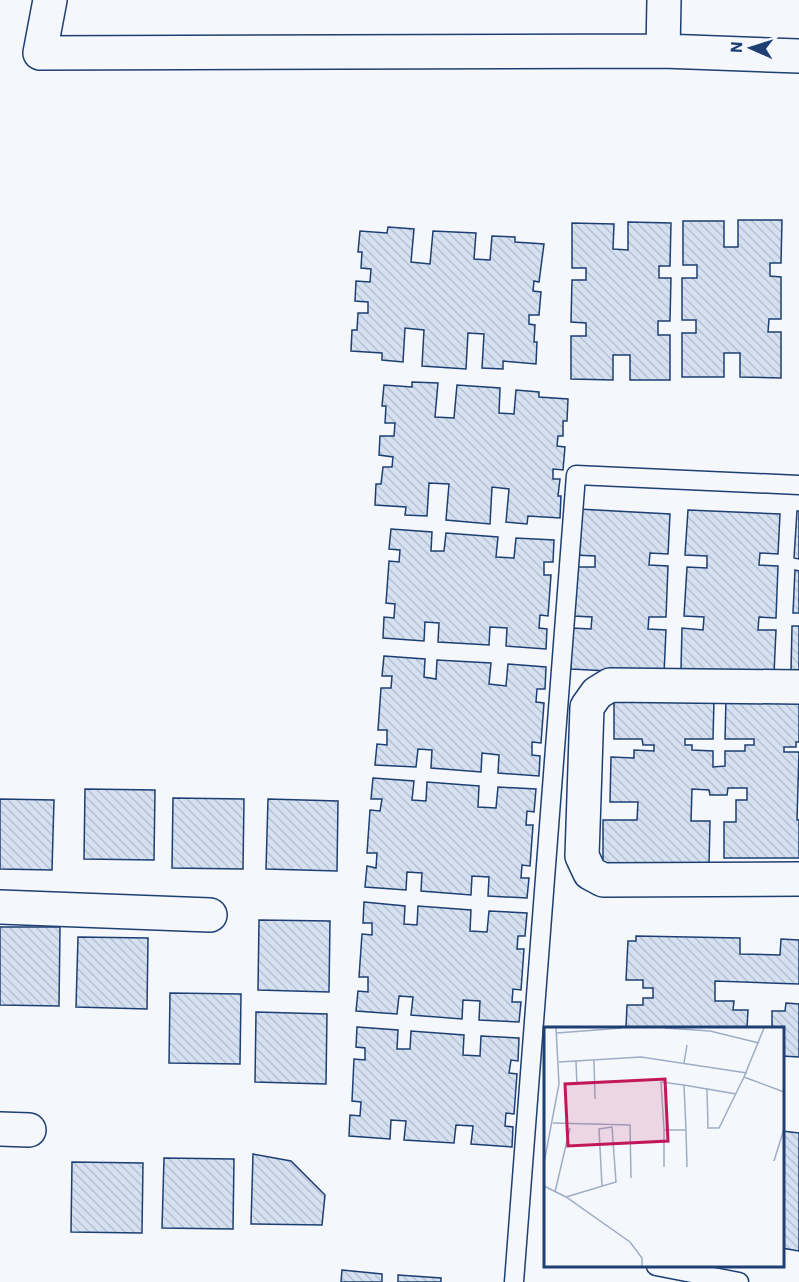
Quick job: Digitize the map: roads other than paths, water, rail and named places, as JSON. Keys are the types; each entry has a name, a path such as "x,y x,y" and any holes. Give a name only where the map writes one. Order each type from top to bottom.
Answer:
{"street":[{"path":"50,0 40,53 663,51 799,56"},
{"path":"663,51 664,0"},
{"path":"799,687 610,685 597,693 587,707 582,856 590,873 603,879 799,879"},
{"path":"0,906 210,915"}],"lane":[{"path":"514,1282 576,475 799,485"},
{"path":"661,1267 739,1282"}]}
